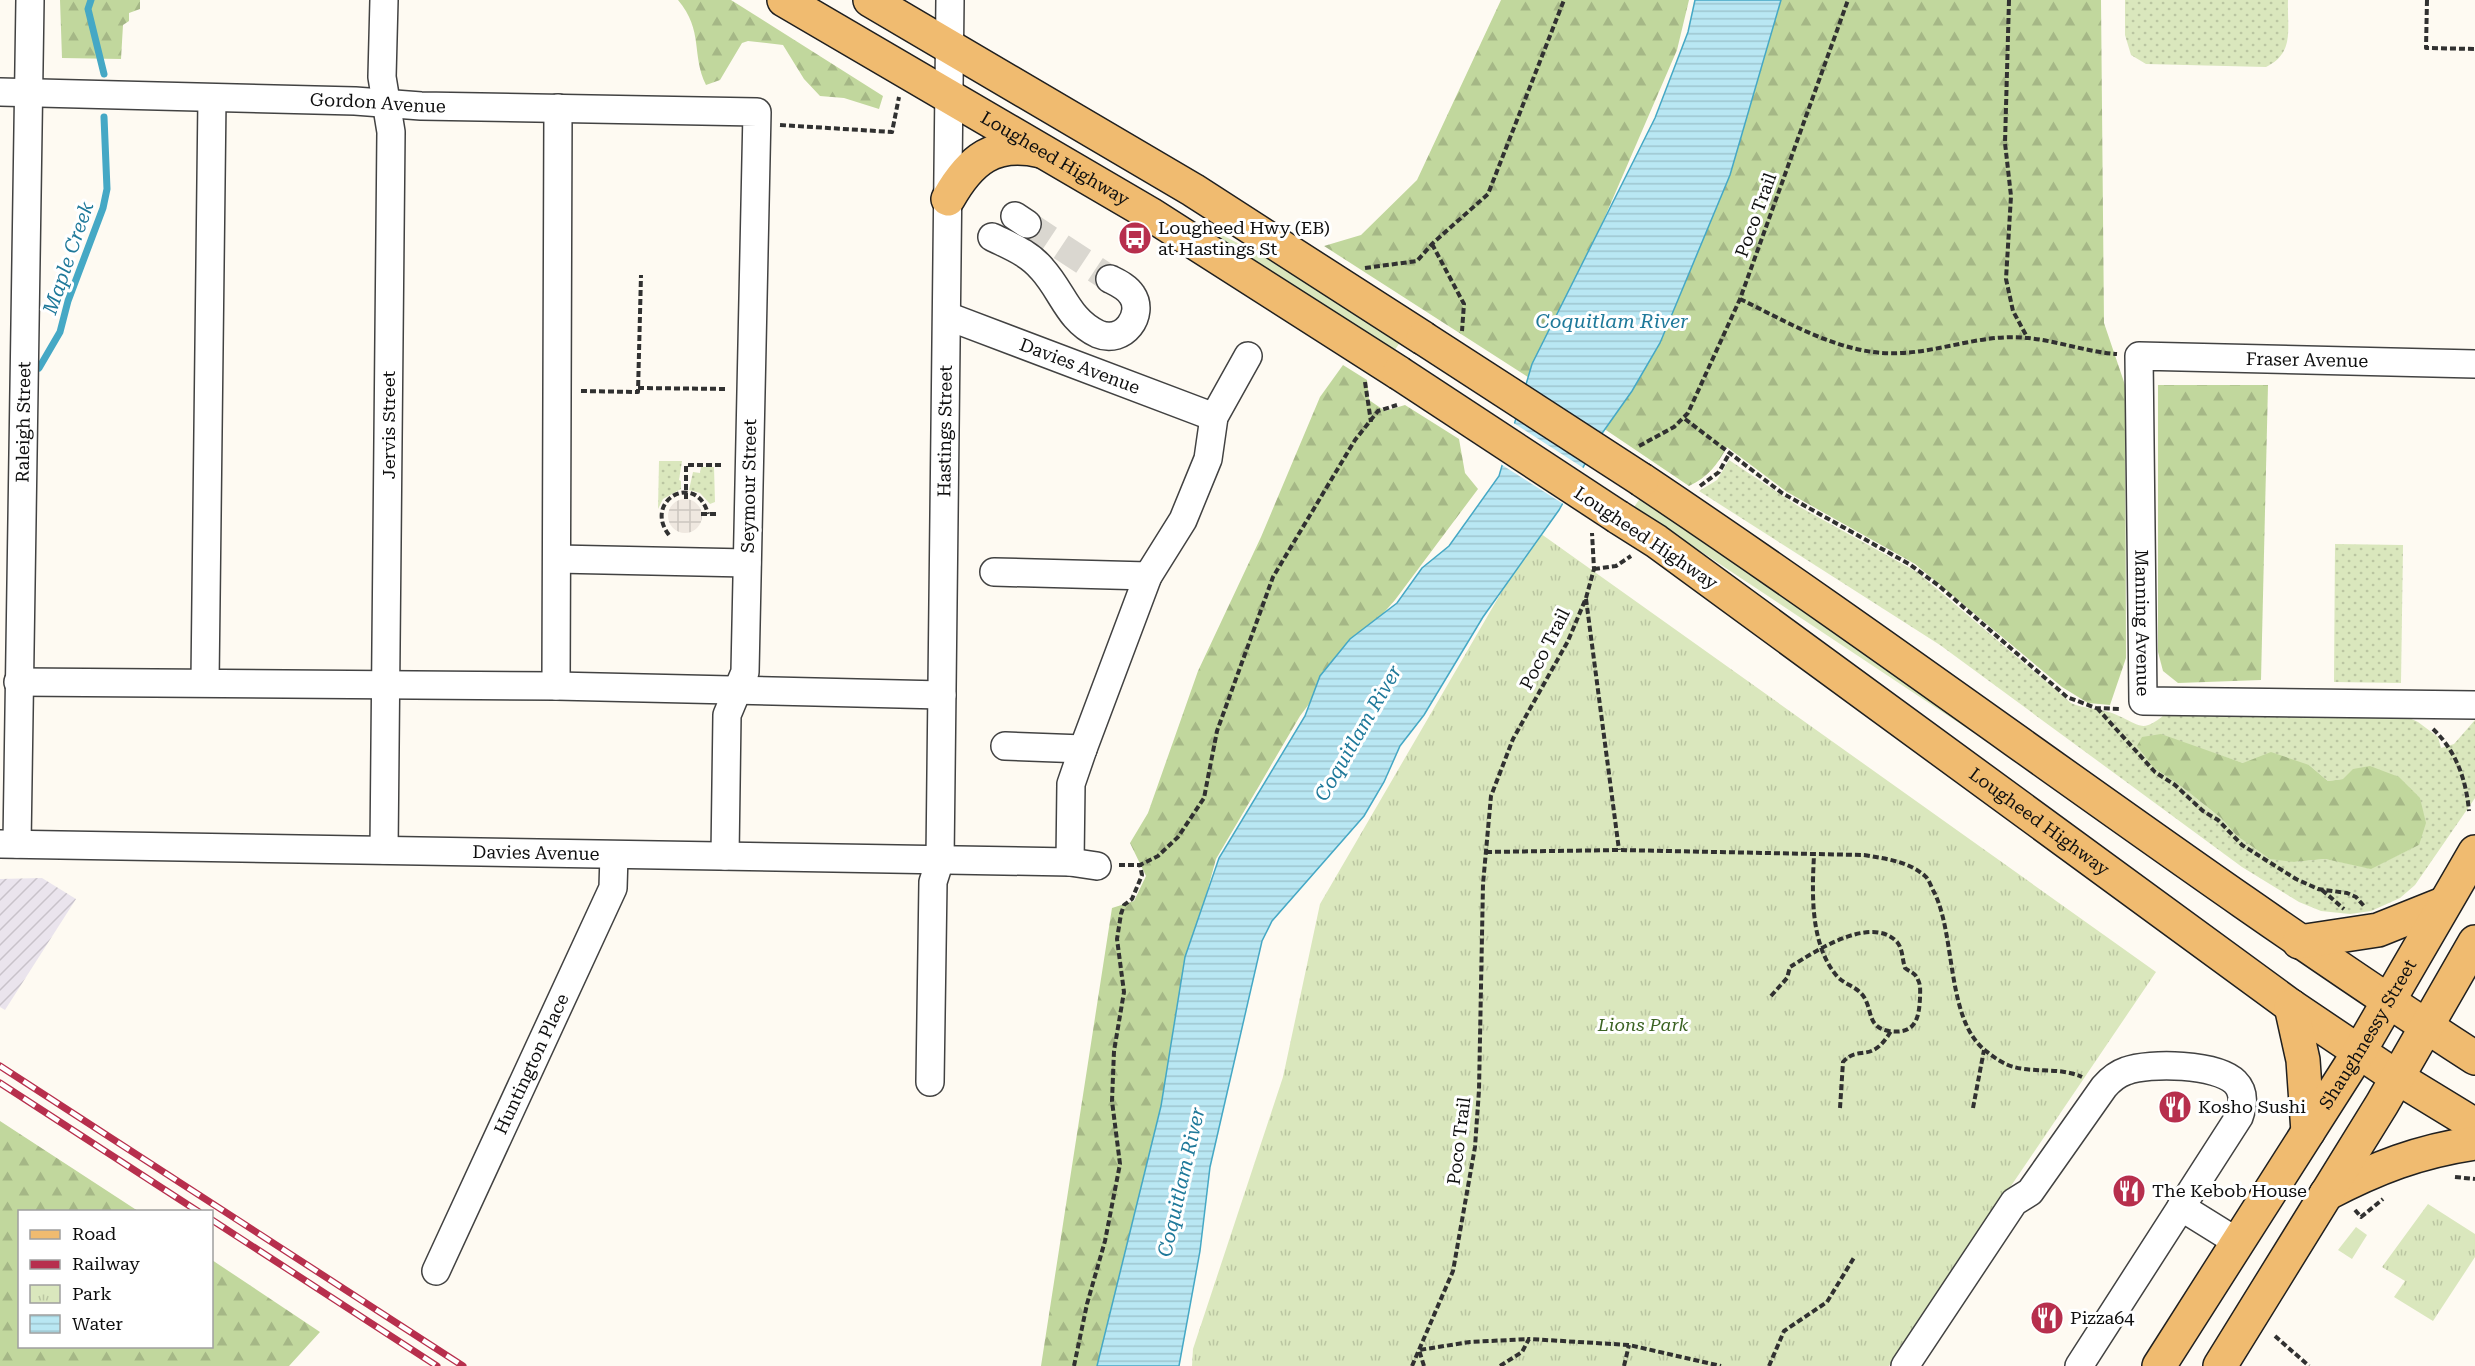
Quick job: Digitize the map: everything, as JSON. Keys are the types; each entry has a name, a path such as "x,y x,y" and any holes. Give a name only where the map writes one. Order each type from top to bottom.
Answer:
{"main road":[{"name":"Lougheed Highway","path":"784,0 1150,214 1400,389 1605,522 1665,548 2291,1006 2398,1078 2475,1125"},
{"path":"872,0 1193,190 1642,480 1935,683 2299,942 2475,1058"},
{"path":"948,199 965,171 985,155 1005,149 1020,148 1046,152"},
{"name":"Shaughnessy Street","path":"2159,1366 2359,1052 2475,852"},
{"path":"2299,942 2378,930 2443,904"},
{"path":"2220,1366 2398,1078 2475,942"},
{"path":"2291,1006 2303,1060 2308,1132"},
{"path":"2326,1194 2380,1167 2436,1149 2475,1143"}],"street":[{"name":"Raleigh Street","path":"8,844 18,682 30,0"},
{"name":"Jervis Street","path":"384,0 382,77 391,132 384,850"},
{"name":"Hastings Street","path":"930,1082 933,882 940,860 951,0"},
{"name":"Gordon Avenue","path":"0,92 757,112"},
{"path":"205,682 212,98"},
{"path":"556,686 559,391 558,108"},
{"name":"Seymour Street","path":"725,856 727,715 745,672 757,112"},
{"path":"992,237 1025,254 1043,269 1074,318 1089,329 1111,338 1121,335 1128,329 1136,302 1125,287 1110,279"},
{"name":"Davies Avenue","path":"946,316 1214,417"},
{"path":"1070,862 1071,784 1083,749 1148,576 1183,520 1208,459 1214,417 1248,356"},
{"name":"Fraser Avenue","path":"2139,356 2475,364"},
{"name":"Manning Avenue","path":"2139,356 2143,701 2475,705"},
{"path":"557,559 747,563"},
{"path":"994,572 1148,576"},
{"path":"18,682 556,686 942,695"},
{"path":"1005,746 1083,749"},
{"name":"Davies Avenue","path":"8,844 1070,862 1097,866"},
{"name":"Huntington Place","path":"436,1271 613,888 614,855"},
{"path":"1905,1366 2014,1202 2030,1192 2103,1087 2124,1071 2160,1066 2209,1071 2226,1076 2237,1084 2243,1105 2239,1117 2079,1366"},
{"path":"1926,1366 2029,1212 2030,1192"},
{"path":"2181,1207 2239,1243"}],"path":[{"path":"1363,268 1417,261 1432,244 1488,194 1564,0"},
{"name":"Poco Trail","path":"1685,419 1740,298 1848,0"},
{"path":"2009,0 2006,143 2011,196 2006,279 2013,311 2027,337"},
{"path":"2427,0 2426,48 2475,49"},
{"path":"757,112 784,127 892,132 899,96"},
{"path":"1432,244 1464,304 1462,333"},
{"path":"559,391 638,392 641,275"},
{"path":"1740,298 1832,341 1875,353 1900,353 1983,340 2027,337 2093,352 2139,356"},
{"path":"1364,374 1371,423"},
{"path":"638,388 732,389"},
{"path":"1074,1366 1087,1304 1105,1241 1120,1164 1112,1101 1114,1051 1124,992 1117,939 1120,914 1124,905 1132,899 1142,875 1140,865 1158,856 1179,837 1204,798 1216,731 1273,577 1355,440 1371,423 1378,411 1400,389"},
{"path":"1637,447 1685,419 1782,493 1909,564 1973,615 2059,691 2076,701 2096,708 2119,710 2143,701"},
{"path":"1693,492 1719,472 1729,454"},
{"path":"686,500 686,465 724,465"},
{"path":"669,536 662,521 662,511 666,501 672,496 686,492 700,498 708,514"},
{"path":"701,514 719,514"},
{"name":"Poco Trail","path":"1412,1366 1453,1271 1475,1147 1479,1090 1486,852 1491,796 1496,778 1513,739 1568,641 1586,598 1605,522"},
{"path":"1594,569 1616,566 1635,551"},
{"path":"1586,598 1619,850"},
{"path":"2401,704 2436,732 2454,753 2464,779 2469,811"},
{"path":"2096,708 2155,772 2175,785 2203,811 2218,820 2242,845 2276,867 2319,889 2339,903 2350,918"},
{"path":"1486,852 1619,850 1864,855 1903,862 1926,877 1940,905 1948,937 1955,987 1964,1020 1984,1050 2013,1067 2076,1074 2103,1087"},
{"path":"1771,996 1787,978 1790,967 1822,948 1840,939 1866,932 1891,938 1898,943 1905,968 1914,973 1920,983 1918,1021 1912,1027 1891,1031 1872,1022 1863,995 1838,978 1822,948 1813,902 1814,855"},
{"path":"2319,889 2347,893 2362,902 2366,910"},
{"path":"1840,1108 1843,1062 1852,1055 1867,1054 1877,1049 1891,1031"},
{"path":"1973,1108 1984,1050"},
{"path":"2355,1209 2361,1217 2388,1194"},
{"path":"1769,1366 1784,1331 1827,1302 1855,1256"},
{"path":"2275,1336 2309,1366"},
{"path":"1500,1366 1522,1352 1529,1339"},
{"path":"1424,1366 1419,1350 1470,1342 1529,1339 1629,1345 1721,1366"},
{"path":"1624,1366 1629,1345"}],"shaded area":[{"path":"685,499 697,504 702,516 697,528 685,533 673,528 668,516 673,504"},
{"path":"42,878 76,899 5,1010 0,1007 0,879"}],"green space":[{"path":"60,0 140,0 140,9 129,13 129,21 123,25 121,59 62,58"},
{"path":"678,0 731,0 883,96 879,109 844,98 820,96 804,79 783,45 748,41 742,43 720,80 706,85 691,22"},
{"path":"1501,0 1689,0 1677,50 1534,381 1324,246 1361,235 1417,180"},
{"path":"1770,0 2101,0 2104,323 2125,385 2126,658 2110,705 2088,703 2062,687 1915,564 1787,492 1727,447 1711,470 1702,479 1689,486 1597,424"},
{"path":"2125,0 2288,0 2288,30 2285,47 2282,55 2266,67 2146,64 2131,55 2125,35"},
{"path":"1218,233 1265,257 1401,341 1392,354 1214,238"},
{"path":"1343,365 1367,380 1369,400 1385,411 1405,405 1459,439 1465,473 1478,489 1395,600 1342,660 1300,716 1216,859 1183,980 1171,1108 1104,1366 1041,1366 1112,908 1134,901 1146,876 1130,843 1148,813 1198,671 1261,537 1320,397"},
{"path":"2158,385 2268,385 2261,680 2178,683 2163,671 2158,652"},
{"path":"1729,460 1798,506 1917,572 2071,703 2107,711 2141,726 2153,723 2170,710 2407,717 2438,737 2441,748 2454,744 2475,720 2475,798 2415,885 2400,898 2371,911 2350,914 2321,911 2299,902 2242,867 1940,645 1699,491 1717,480","holes":["2183,743 2243,763 2309,765 2328,781 2343,779 2419,845 2371,868 2325,859 2294,862 2236,835 2221,818 2154,768"]},
{"path":"659,461 682,461 679,480 681,489 663,499 658,509"},
{"path":"701,467 714,467 715,502 710,504 700,493 689,490 693,472 700,473"},
{"path":"1641,497 1976,730 1974,733 1691,545 1632,510"},
{"name":"Lions Park","path":"1537,531 2156,972 1889,1366 1192,1366 1193,1349 1283,1077 1320,904"},
{"path":"2335,544 2403,545 2401,683 2334,682"},
{"path":"2161,734 2243,763 2271,752 2309,765 2328,781 2343,779 2353,769 2370,766 2399,777 2420,798 2426,823 2419,845 2371,869 2325,859 2294,862 2270,859 2236,835 2221,818 2182,787 2154,768 2137,746 2142,737"},
{"path":"0,1121 136,1210 18,1210 18,1348 213,1348 213,1261 320,1332 289,1366 0,1366"},
{"path":"2428,1204 2475,1234 2475,1257 2433,1321 2394,1297 2405,1281 2382,1267"},
{"path":"2356,1227 2367,1235 2352,1259 2338,1250"}],"water":[{"name":"Coquitlam River","path":"1695,0 1781,0 1730,175 1660,343 1632,391 1603,432 1559,510 1483,617 1424,715 1400,746 1384,782 1364,816 1272,921 1262,941 1210,1167 1200,1251 1179,1366 1097,1366 1161,1106 1185,957 1219,858 1305,716 1320,676 1350,639 1397,603 1422,568 1449,546 1499,476 1532,364 1655,118 1688,32"}],"pier":[{"path":"1512,422 1585,469 1565,505 1499,463"}],"waterway":[{"name":"Maple Creek","path":"91,0 88,9 104,74"},
{"name":"Maple Creek","path":"39,368 60,332 68,301 103,208 107,189 104,117"}],"tunnel":[{"path":"1027,224 1110,279"}],"railway":[{"path":"0,1066 463,1366"},
{"path":"0,1083 196,1210"},
{"path":"213,1221 437,1366"}],"place":[{"name":"Lougheed Hwy (EB) at Hastings St","path":"1135,238"},
{"name":"Kosho Sushi","path":"2175,1107"},
{"name":"The Kebob House","path":"2129,1191"},
{"name":"Pizza64","path":"2047,1318"}]}
